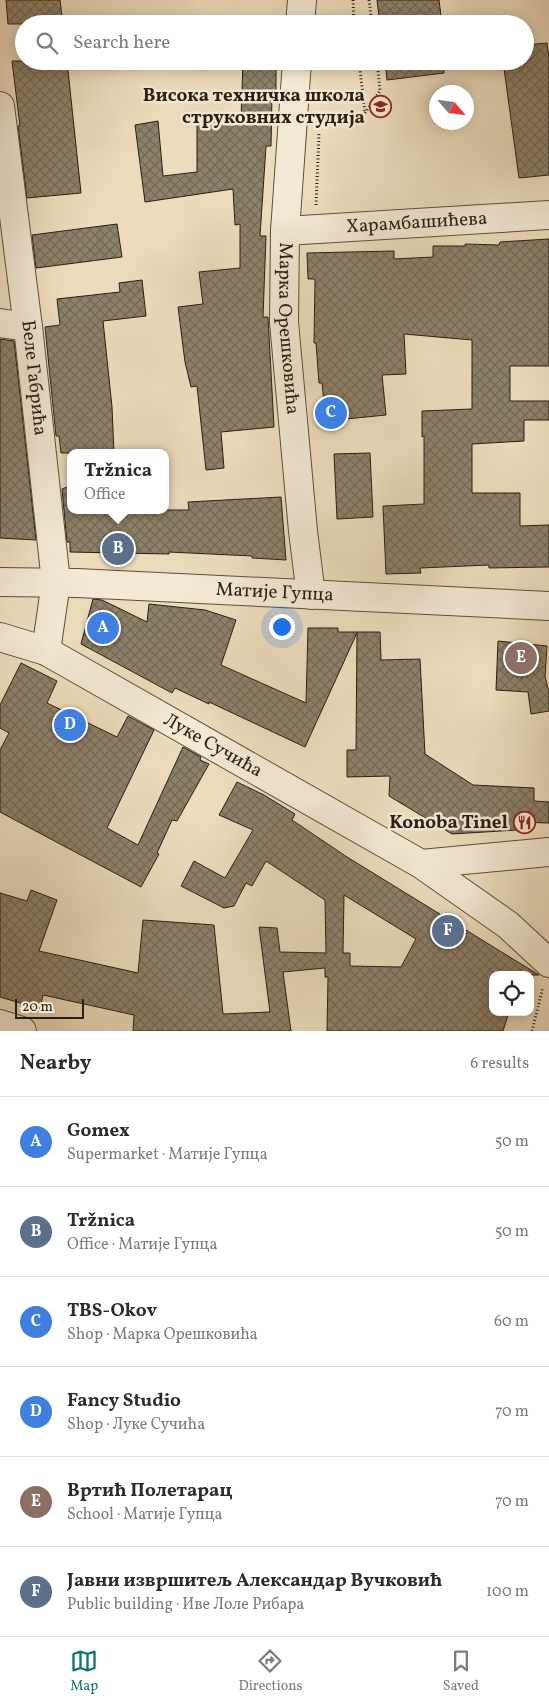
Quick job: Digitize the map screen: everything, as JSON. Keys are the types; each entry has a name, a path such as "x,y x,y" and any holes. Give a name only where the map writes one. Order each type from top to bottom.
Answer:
{"street":[{"path":"301,15 302,0"},
{"name":"Марка Орешковића","path":"296,70 285,231 284,322 303,531 311,595"},
{"name":"Беле Габрића","path":"0,106 28,327 56,582 46,651"},
{"name":"Харамбашићева","path":"285,231 549,215"},
{"path":"0,323 28,327"},
{"name":"Матије Гупца","path":"0,582 56,582 549,606"},
{"name":"Луке Сучића","path":"0,636 46,651 421,864 508,925 547,973"},
{"path":"421,864 549,852"},
{"path":"0,1024 22,1031"}],"path":[{"path":"353,0 354,15"},
{"path":"369,0 371,15"},
{"path":"359,70 365,113 380,91 377,70"},
{"path":"315,230 320,129"},
{"path":"532,1031 547,973"}],"building":[{"path":"6,0 60,0 62,15 15,15 15,24 8,24"},
{"path":"377,0 439,0 441,15 379,15"},
{"path":"547,43 549,59 549,175 519,178 504,70 534,70 534,44"},
{"path":"12,61 15,61 15,70 68,70 81,193 27,198 18,126 20,126"},
{"path":"243,70 276,70 276,92 272,93 271,146 266,146 260,236 266,236 263,317 268,317 274,427 221,432 224,468 206,470 197,386 191,387 185,362 178,307 203,304 199,272 240,268 240,224 235,225 233,189 145,202 135,125 158,121 163,176 197,172 197,121 241,120"},
{"path":"386,70 444,70 444,73 387,80"},
{"path":"117,224 122,257 36,268 32,235"},
{"path":"549,239 549,366 510,366 510,401 549,401 549,420 524,420 524,441 472,444 472,493 520,493 520,526 549,525 549,567 489,568 489,565 420,568 421,573 386,574 383,506 424,504 422,411 472,409 472,340 404,334 406,374 382,375 386,415 326,421 322,383 319,383 316,343 314,343 315,279 308,279 307,253 394,251 394,259 433,257 433,246 465,246 465,244 499,245 500,242"},
{"path":"142,280 146,316 103,321 112,407 114,449 67,449 67,453 61,453 59,436 56,436 45,327 60,325 57,299 120,292 119,283"},
{"path":"0,339 14,341 36,540 0,538"},
{"path":"370,453 373,517 337,519 334,454"},
{"path":"67,487 67,514 169,514 169,510 189,510 188,502 281,497 286,560 252,558 252,556 169,552 169,554 70,552 70,542 67,542 62,489"},
{"path":"93,599 102,600 147,622 149,604 205,610 236,620 221,665 306,703 308,628 338,628 338,632 380,632 381,660 420,659 425,754 473,785 534,788 534,801 549,802 549,823 516,822 517,830 452,834 389,796 390,776 347,777 347,750 356,750 357,633 305,747 175,688 172,693 81,644"},
{"path":"498,641 547,646 545,677 549,692 549,711 531,714 528,692 496,690"},
{"path":"21,663 57,681 47,703 117,737 128,716 154,730 107,828 138,845 183,747 201,757 200,760 209,764 177,821 172,820 157,853 159,854 141,887 0,812 0,750 9,733 0,728 0,705"},
{"path":"237,782 264,795 295,814 292,820 347,857 532,971 489,971 489,1016 508,1016 503,1031 327,1031 328,977 325,977 325,968 283,972 291,1031 133,1031 134,1015 43,995 40,1009 0,997 0,893 27,901 31,890 57,900 39,951 138,973 143,920 214,925 223,1014 270,1012 259,927 277,928 280,952 326,953 325,900 266,861 252,886 246,883 234,906 224,908 181,886 194,861 225,878 253,830 219,815","holes":["344,895 416,939 401,967 350,966 350,953 343,953"]}],"place":[{"name":"Висока техничка школа струковних студија","path":"381,107"},
{"name":"TBS-Okov","path":"331,413"},
{"name":"Tržnica","path":"118,549"},
{"name":"Gomex","path":"103,628"},
{"name":"Вртић Полетарац","path":"521,658"},
{"name":"Fancy Studio","path":"70,725"},
{"name":"Konoba Tinel","path":"524,823"},
{"name":"Јавни извршитељ Александар Вучковић","path":"448,931"}]}
